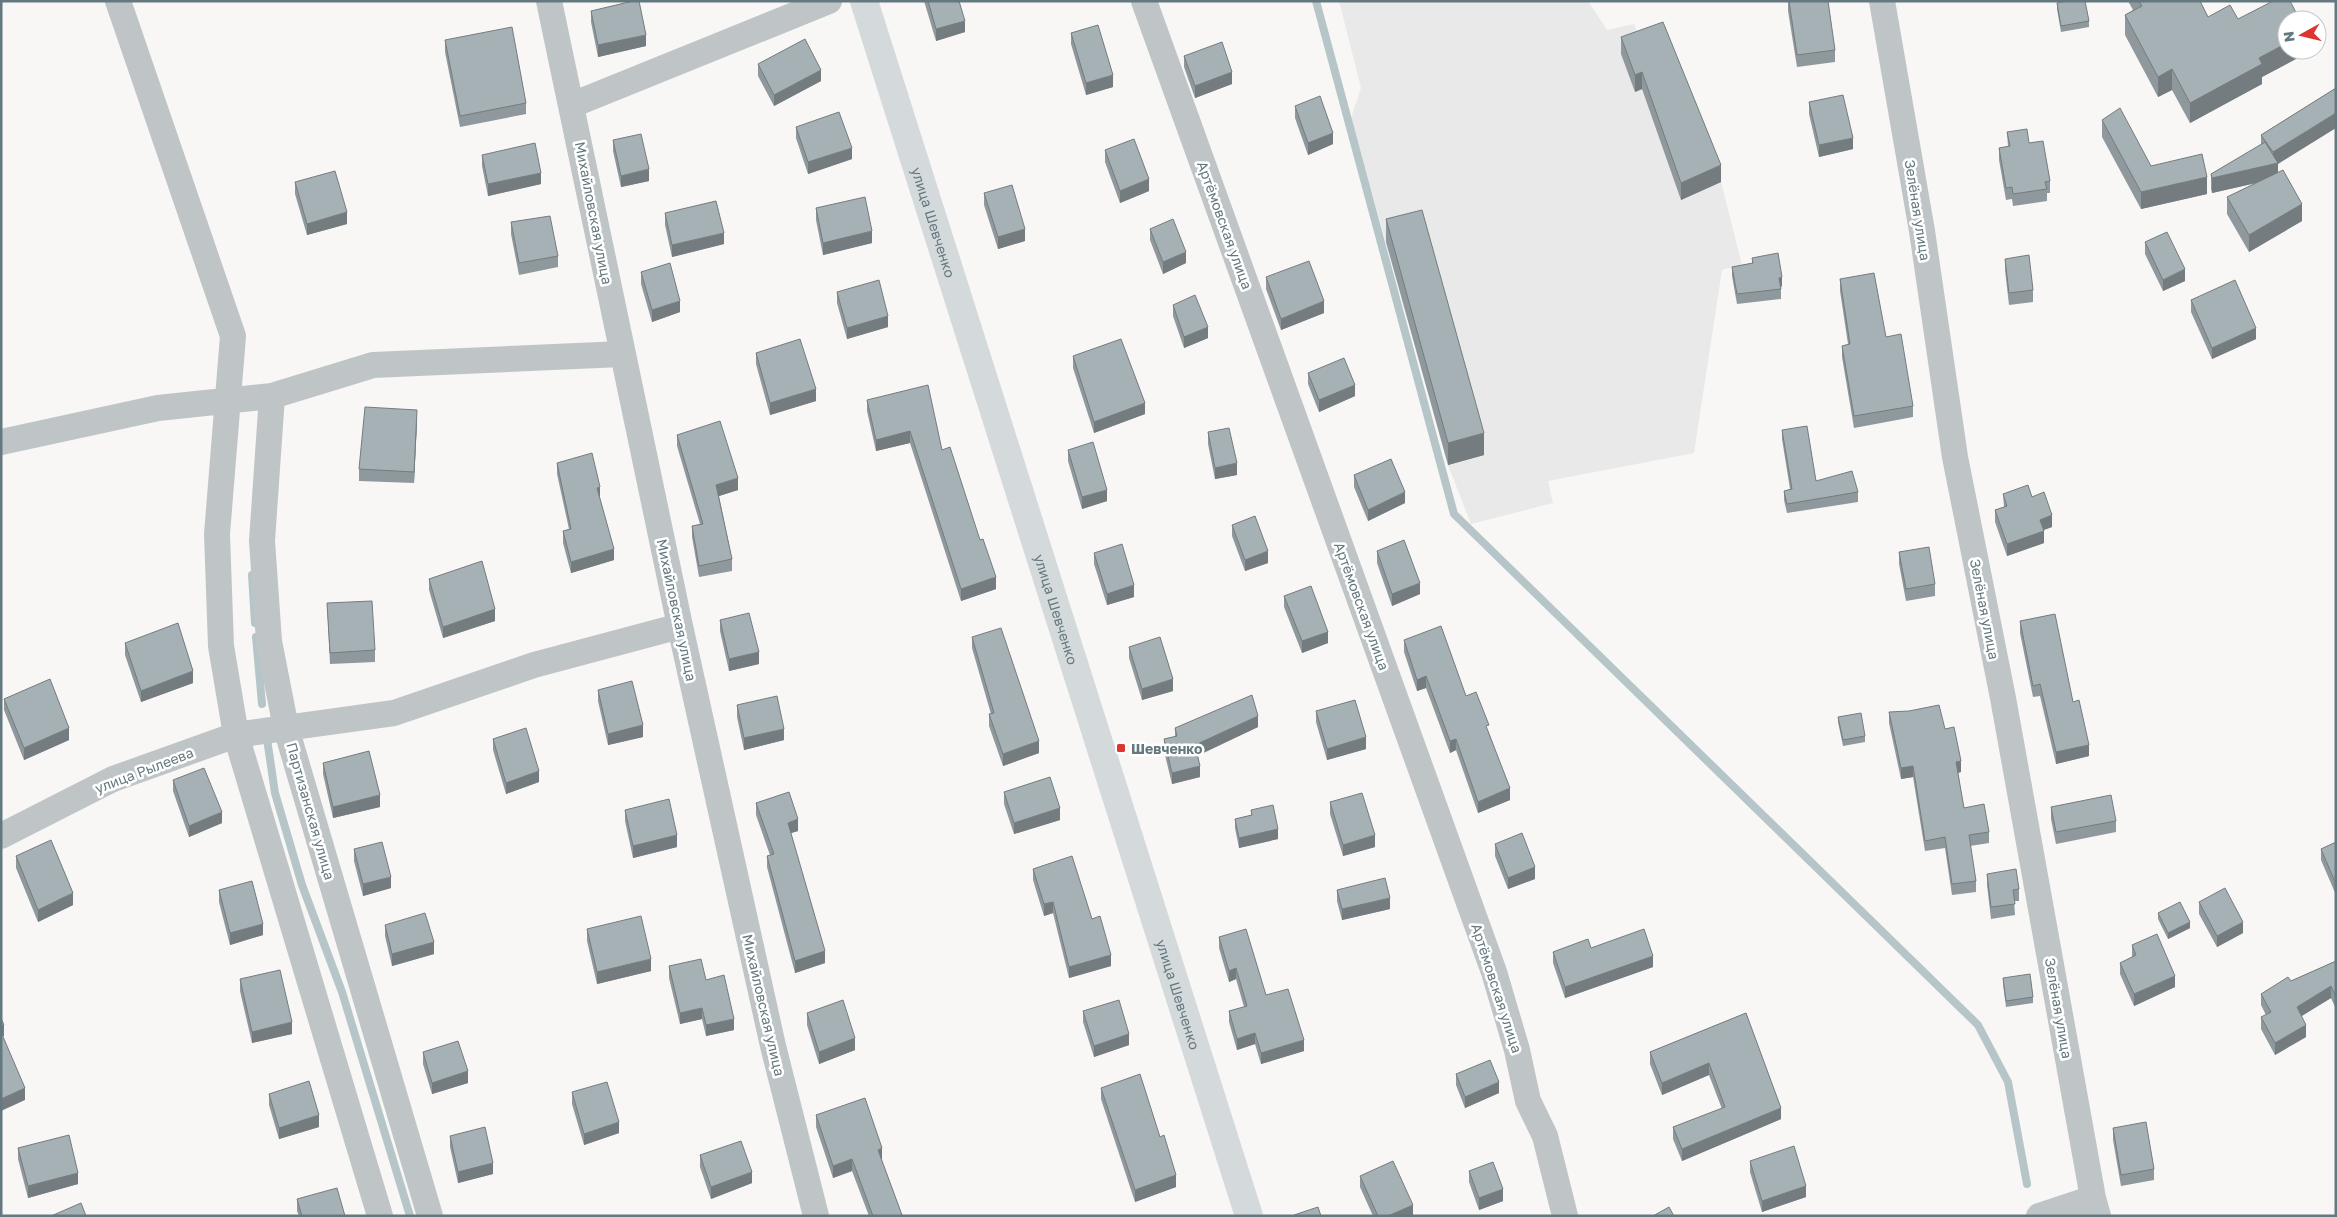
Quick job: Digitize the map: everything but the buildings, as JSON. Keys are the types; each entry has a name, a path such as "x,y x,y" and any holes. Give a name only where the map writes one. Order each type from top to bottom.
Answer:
{"main road":[{"name":"улица Шевченко","path":"864,1 1249,1216"}],"street":[{"path":"118,1 234,336 226,402 217,534 221,646 236,735 380,1216"},
{"name":"Михайловская улица","path":"549,1 680,626 773,1046 816,1216"},
{"path":"572,105 829,1"},
{"name":"Артёмовская улица","path":"1144,1 1494,972 1517,1050 1528,1101 1545,1136 1565,1216"},
{"name":"Зелёная улица","path":"1882,1 1922,231 1955,457 2002,698 2096,1207"},
{"path":"1,442 158,408 272,396 373,365 622,354"},
{"name":"Партизанская улица","path":"272,396 262,541 269,641 286,728 430,1216"},
{"name":"улица Рылеева","path":"1,836 113,779 236,735 394,713 534,665 680,626"},
{"path":"2039,1216 2096,1207"}],"shaded area":[{"path":"1339,1 1588,1 1607,30 1634,24 1643,46 1721,182 1742,265 1722,270 1694,453 1548,481 1553,503 1471,524 1448,465 1351,118 1361,88"}],"waterway":[{"path":"1316,1 1454,514 1978,1025 2008,1082 2027,1184"},
{"path":"252,575 255,623"},
{"path":"256,637 262,704"},
{"path":"267,739 275,793 302,885 342,992 410,1216"}],"place":[{"name":"Шевченко","path":"1121,748"}]}
